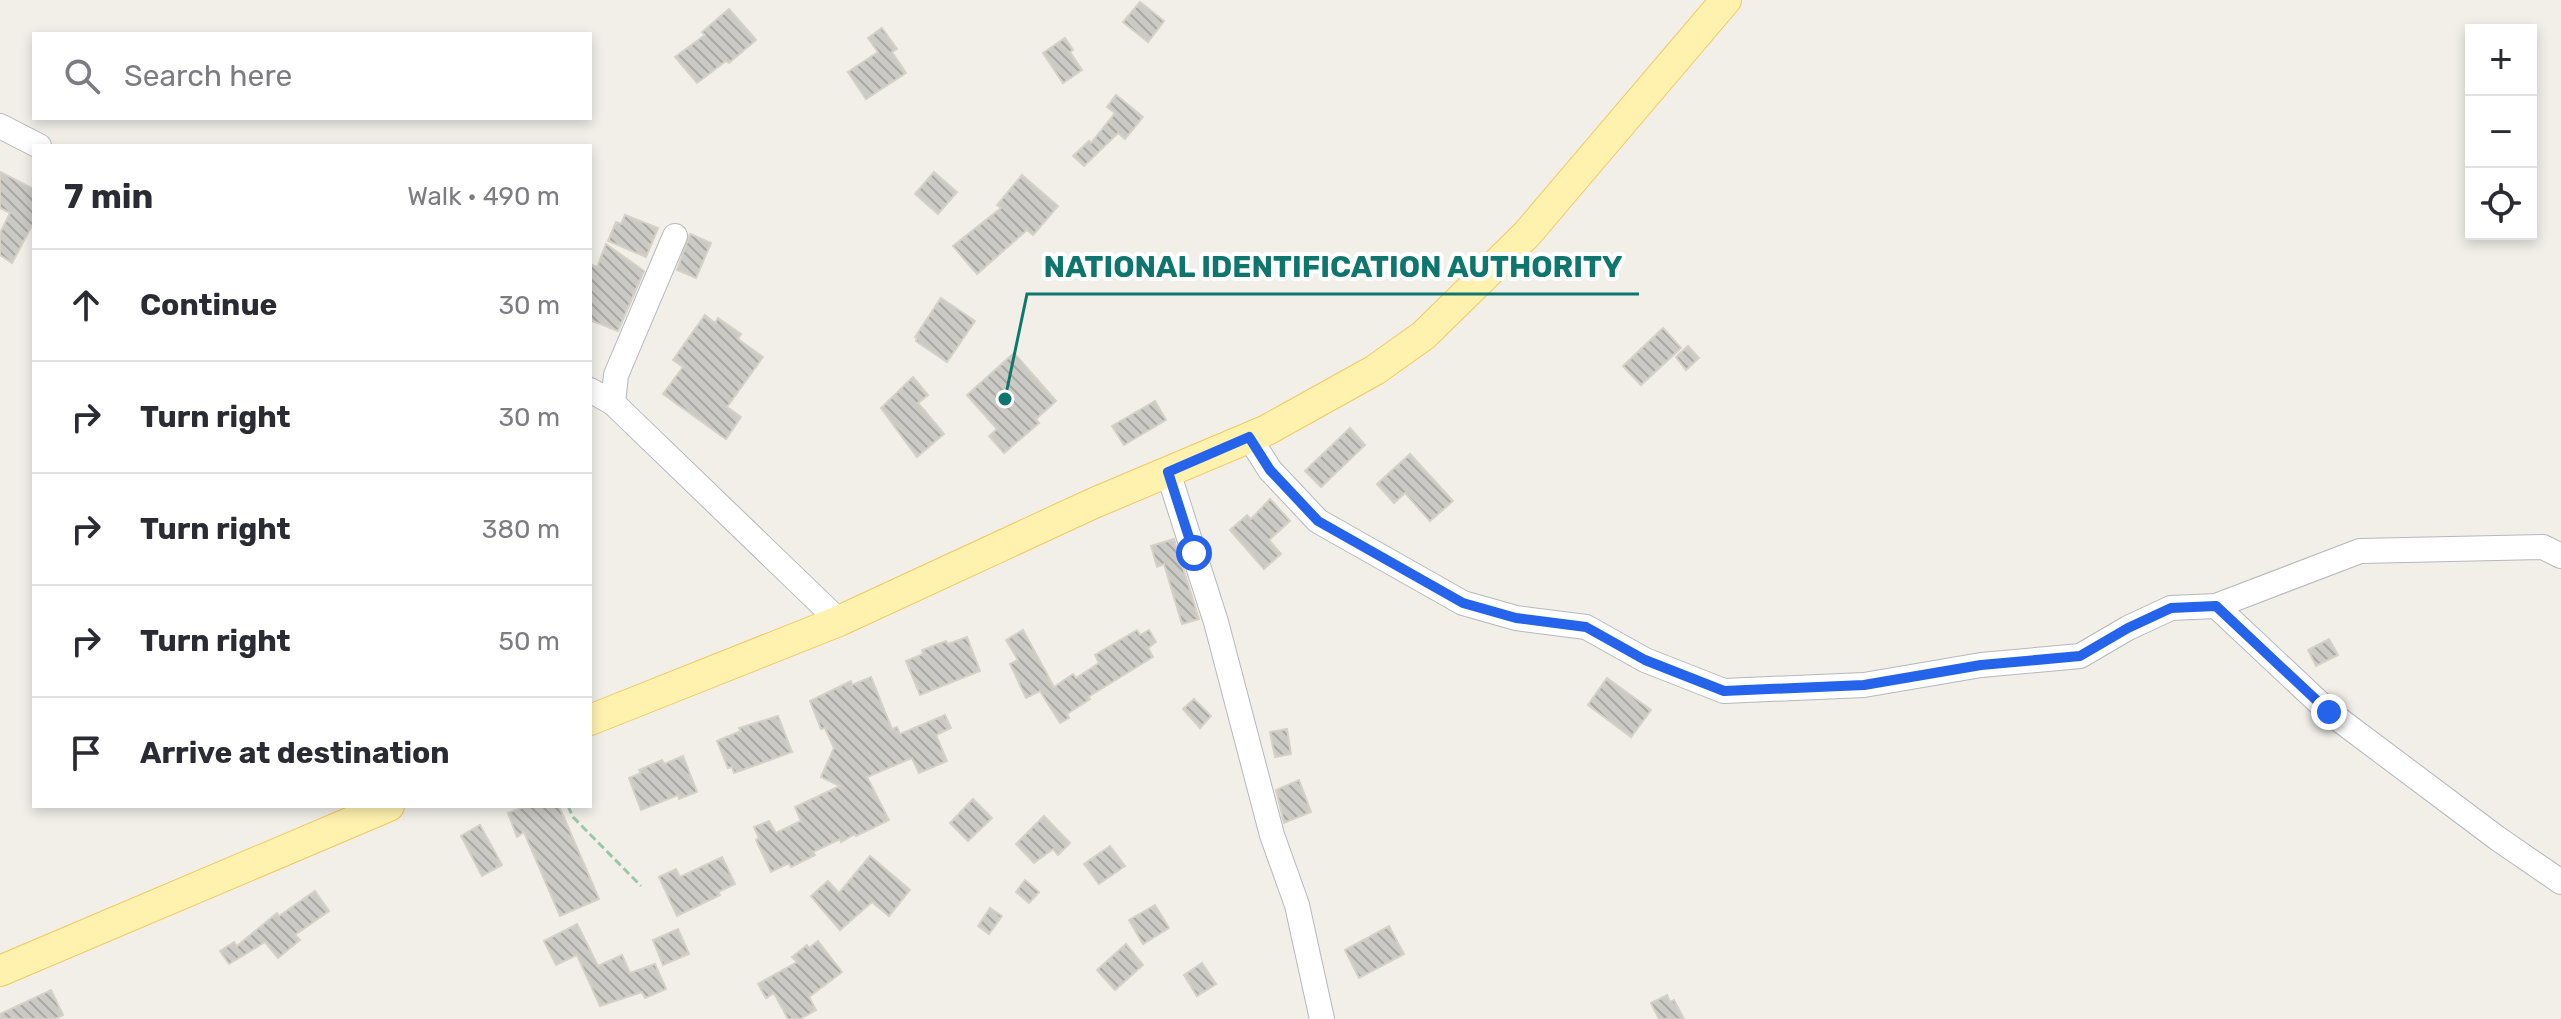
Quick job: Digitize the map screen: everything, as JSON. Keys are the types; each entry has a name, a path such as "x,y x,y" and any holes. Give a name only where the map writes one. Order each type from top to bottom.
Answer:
{"main road":[{"path":"592,719 839,621 1094,503 1267,430 1375,370 1424,335 1527,234 1726,0"},
{"path":"0,971 384,808"}],"street":[{"path":"0,126 35,144"},
{"path":"613,403 616,375 675,236"},
{"path":"592,391 613,403 839,621"},
{"path":"1249,437 1270,470 1318,521 1463,603 1516,618 1586,627 1645,660 1724,691 1864,685 1981,665 2080,656 2171,608 2216,606 2360,551 2543,547 2561,556"},
{"path":"1168,472 1216,622 1272,835 1297,905 1322,1019"},
{"path":"2216,606 2329,712 2561,882"}],"path":[{"path":"569,808 573,817 641,886"}],"building":[{"path":"1140,2 1164,21 1148,42 1123,22"},
{"path":"729,9 756,40 729,63 726,61 697,83 675,57 705,35 702,32"},
{"path":"882,28 897,49 892,52 906,73 866,99 848,72 878,52 868,38"},
{"path":"1065,38 1082,70 1063,83 1043,53"},
{"path":"1116,95 1143,117 1125,139 1118,133 1084,166 1073,156 1089,141 1091,143 1115,113 1107,107"},
{"path":"0,172 32,188 32,226 12,263 0,255 0,233 10,213 0,208"},
{"path":"934,172 957,192 938,214 915,194"},
{"path":"1022,175 1058,206 1033,235 1027,230 977,274 953,246 1001,208 997,205"},
{"path":"625,215 658,228 646,257 608,241 616,222 621,224"},
{"path":"690,234 711,243 696,278 677,270"},
{"path":"606,244 644,271 618,331 592,321 592,265 597,267"},
{"path":"941,298 975,321 947,362 916,341 915,337"},
{"path":"705,315 715,323 718,318 741,334 738,339 763,357 727,407 741,417 726,439 663,394 683,367 673,360"},
{"path":"1663,328 1681,348 1641,385 1623,366"},
{"path":"1688,346 1699,358 1686,370 1676,357"},
{"path":"1014,353 1056,401 1036,419 1039,423 1004,453 989,436 997,429 967,395"},
{"path":"913,377 928,395 918,403 944,434 917,457 881,408"},
{"path":"1155,401 1166,420 1124,445 1112,426"},
{"path":"1350,428 1365,445 1321,487 1305,471"},
{"path":"1410,454 1453,501 1430,521 1405,493 1394,503 1377,484"},
{"path":"1270,499 1290,521 1269,540 1281,554 1264,569 1230,530 1247,515 1251,519"},
{"path":"1174,539 1199,619 1182,624 1164,564 1157,567 1151,546"},
{"path":"1023,630 1054,687 1073,674 1076,678 1099,663 1095,655 1137,630 1140,635 1149,630 1156,642 1148,648 1153,657 1088,697 1090,699 1067,714 1069,718 1060,723 1040,691 1026,698 1010,664 1018,660 1006,640"},
{"path":"967,637 980,671 920,695 906,661 923,654 922,650"},
{"path":"2329,639 2338,655 2316,666 2308,650"},
{"path":"871,677 892,729 897,727 900,734 945,715 951,728 936,735 947,761 919,773 912,758 867,777 889,820 841,842 840,839 791,867 789,863 771,872 756,840 759,838 754,827 769,821 776,833 801,821 795,807 840,786 821,777 834,748 825,728 821,729 810,701 851,681 852,685"},
{"path":"1607,678 1651,710 1631,737 1588,705"},
{"path":"1194,699 1211,716 1200,728 1183,709"},
{"path":"778,716 792,752 734,773 732,767 728,768 717,741 741,731 739,728"},
{"path":"1287,729 1291,754 1275,757 1270,732"},
{"path":"683,756 697,792 679,799 678,795 641,810 629,778 662,760 664,764"},
{"path":"1299,780 1311,812 1284,823 1276,790"},
{"path":"973,799 992,818 968,841 950,823"},
{"path":"521,808 560,808 599,899 560,916 524,832 517,837 508,813"},
{"path":"1044,816 1070,843 1058,855 1053,849 1034,863 1016,844"},
{"path":"480,825 502,865 482,876 461,836"},
{"path":"1110,846 1125,866 1099,884 1084,864"},
{"path":"870,856 910,890 889,916 872,902 840,930 811,896 828,881 839,893"},
{"path":"722,857 735,884 677,916 659,877 676,869 680,877"},
{"path":"1025,880 1039,892 1029,903 1016,892"},
{"path":"315,891 329,911 295,935 300,940 278,958 265,942 229,964 220,951 234,942 237,946 277,913 279,916"},
{"path":"1155,905 1169,928 1143,944 1129,920"},
{"path":"990,908 1002,916 989,934 978,926"},
{"path":"577,924 598,966 622,955 630,973 655,964 666,989 645,998 642,992 600,1006 577,955 556,965 544,941"},
{"path":"1389,926 1404,954 1359,978 1345,950"},
{"path":"678,929 689,954 663,965 653,940"},
{"path":"818,941 842,972 809,997 816,1010 800,1019 788,1019 774,993 766,998 758,984 797,962 792,957"},
{"path":"1126,944 1143,965 1115,990 1097,970"},
{"path":"1202,963 1216,984 1197,996 1184,975"},
{"path":"51,990 63,1015 55,1019 0,1019 0,1014"},
{"path":"1667,995 1670,1002 1674,1000 1684,1019 1659,1019 1651,1003"}],"place":[{"name":"NATIONAL IDENTIFICATION AUTHORITY","path":"1005,399"}],"route":[{"path":"1194,553 1168,472 1249,437 1270,470 1318,521 1463,603 1516,618 1586,627 1645,660 1724,691 1864,685 1981,665 2080,656 2171,608 2216,606 2329,712"}]}
